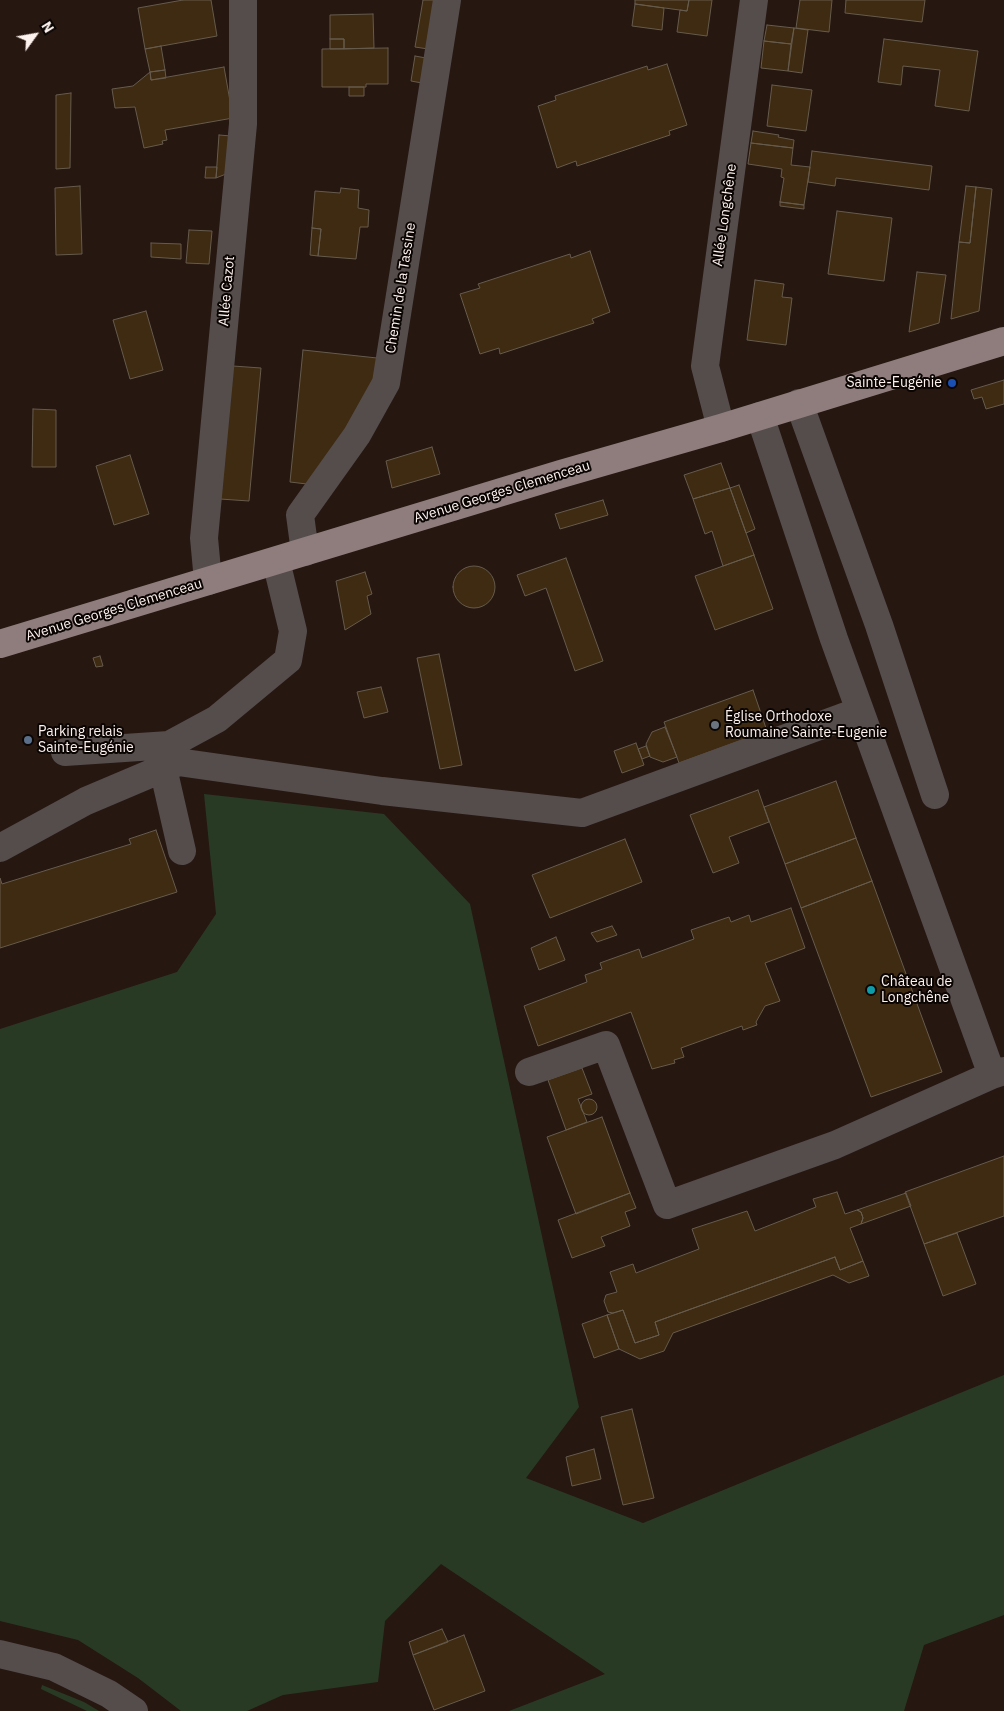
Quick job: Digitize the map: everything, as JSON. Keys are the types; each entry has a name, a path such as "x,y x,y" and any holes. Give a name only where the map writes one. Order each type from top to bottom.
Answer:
{"main road":[{"name":"Avenue Georges Clemenceau","path":"0,644 561,474 721,428 1004,341"}],"street":[{"name":"Allée Cazot","path":"208,581 204,538 243,124 243,0"},
{"name":"Chemin de la Tassine","path":"305,552 300,515 357,435 386,383 447,0"},
{"name":"Allée Longchêne","path":"721,428 705,366 754,0"},
{"path":"799,403 879,625 935,795"},
{"path":"530,1072 606,1045 667,1205 835,1145 998,1073 860,712 760,416"},
{"path":"65,752 169,745 217,719 288,660 293,631 276,561"},
{"path":"0,848 86,801 178,762 382,791 582,813 860,712"},
{"path":"163,768 182,851"},
{"path":"0,1654 54,1667 109,1694 134,1711"}],"green space":[{"path":"204,794 384,814 470,904 579,1407 526,1478 643,1523 1004,1375 1004,1615 924,1645 904,1711 509,1711 605,1674 441,1564 385,1621 378,1682 283,1695 247,1711 181,1711 138,1678 78,1640 0,1621 0,1029 177,972 216,914"},
{"path":"42,1685 84,1702 99,1711 87,1711 41,1689"}],"building":[{"path":"183,0 211,0 217,36 145,49 138,8"},
{"path":"423,0 436,0 428,49 415,47"},
{"path":"635,0 689,0 687,11 635,4"},
{"path":"689,0 712,0 707,36 677,32 680,10 687,11"},
{"path":"800,0 832,0 829,32 796,28"},
{"path":"846,0 925,0 922,22 845,13"},
{"path":"635,4 664,8 662,30 632,26"},
{"path":"373,14 374,48 344,49 344,39 330,39 330,15"},
{"path":"767,25 794,28 791,44 764,41"},
{"path":"794,28 808,30 802,73 788,71"},
{"path":"330,39 344,39 344,49 330,49"},
{"path":"884,39 978,51 969,111 935,106 940,70 903,66 901,85 878,82"},
{"path":"764,41 791,44 788,71 761,68"},
{"path":"161,46 165,70 150,72 145,49"},
{"path":"388,48 388,84 366,84 366,87 322,87 322,49"},
{"path":"415,56 426,58 422,83 411,81"},
{"path":"667,64 687,125 669,131 670,135 577,166 576,161 557,168 538,106 556,100 555,96 647,66 648,70"},
{"path":"224,67 233,118 165,130 167,140 162,141 163,144 144,148 135,107 115,108 112,89 133,86 150,72 151,80"},
{"path":"165,70 166,78 151,80 150,72"},
{"path":"772,85 812,90 806,131 767,126"},
{"path":"349,87 364,87 364,96 349,96"},
{"path":"71,93 70,168 56,169 56,95"},
{"path":"753,131 779,135 778,137 794,140 793,148 751,143"},
{"path":"219,135 231,136 226,174 216,178"},
{"path":"751,143 793,148 791,165 810,167 804,205 780,202 784,178 781,177 782,169 748,164"},
{"path":"812,151 932,166 929,190 836,178 835,186 808,182"},
{"path":"206,167 217,167 216,178 205,178"},
{"path":"80,186 82,254 56,255 55,188"},
{"path":"966,186 976,187 970,243 959,242"},
{"path":"976,187 992,189 979,311 951,319 959,242 970,243"},
{"path":"341,188 359,190 358,208 369,210 368,227 360,227 356,259 318,256 321,229 312,228 315,191 340,193"},
{"path":"780,202 804,205 804,209 780,206"},
{"path":"837,211 892,218 884,281 828,274"},
{"path":"312,228 321,229 318,256 310,255"},
{"path":"189,230 212,231 209,264 186,263"},
{"path":"151,243 181,244 181,259 151,257"},
{"path":"590,251 610,312 592,319 594,323 500,354 499,348 480,354 460,294 480,288 478,284 570,254 571,258"},
{"path":"917,272 946,275 939,323 909,332"},
{"path":"755,280 784,284 782,297 792,298 786,345 747,340"},
{"path":"146,311 163,370 130,379 113,320"},
{"path":"303,350 377,358 373,384 346,433 307,484 290,482"},
{"path":"233,366 261,368 249,501 220,499"},
{"path":"1004,380 1004,404 986,409 982,397 974,399 971,390"},
{"path":"33,409 56,410 56,467 32,467"},
{"path":"432,447 440,474 392,488 386,461"},
{"path":"130,455 149,514 114,525 96,466"},
{"path":"721,463 730,488 693,499 684,475"},
{"path":"739,485 755,529 746,533 730,488"},
{"path":"730,488 754,555 723,566 712,531 705,534 693,499"},
{"path":"603,500 608,515 560,529 555,514"},
{"path":"754,555 773,609 715,630 695,576"},
{"path":"566,558 603,661 575,671 546,588 525,596 517,575"},
{"path":"478,566 486,569 492,575 495,587 492,599 486,605 470,608 462,605 456,599 453,583 456,575 462,569"},
{"path":"365,572 372,594 367,596 371,614 345,630 336,581"},
{"path":"439,654 462,765 440,769 417,658"},
{"path":"100,656 103,666 96,667 93,658"},
{"path":"381,687 388,712 364,718 357,692"},
{"name":"Église Orthodoxe Roumaine Sainte-Eugenie","path":"753,690 767,731 679,763 664,722"},
{"path":"665,727 677,757 663,762 650,757 646,744 652,732"},
{"path":"636,743 644,765 622,773 614,751"},
{"path":"646,746 650,756 642,759 638,749"},
{"path":"836,781 856,838 785,864 764,807"},
{"path":"758,790 769,822 729,837 739,863 713,873 690,815"},
{"path":"156,830 177,892 0,948 0,878 2,884 131,844 129,839"},
{"path":"856,838 872,881 801,908 785,864"},
{"path":"625,839 642,882 550,918 532,875"},
{"name":"Château de Longchêne","path":"872,881 942,1072 871,1097 801,908"},
{"path":"791,908 805,948 765,963 780,1001 765,1006 756,1022 757,1025 743,1030 742,1026 681,1048 684,1057 674,1060 675,1063 652,1069 631,1012 538,1046 524,1006 587,982 585,975 602,969 600,963 639,949 642,958 694,939 691,930 729,917 731,922 749,915 751,922"},
{"path":"612,926 617,935 597,942 591,933"},
{"path":"556,937 565,960 539,970 531,948"},
{"path":"582,1068 592,1094 578,1099 587,1122 566,1130 548,1080"},
{"path":"589,1099 595,1101 597,1107 595,1113 589,1115 583,1113 581,1107 583,1101"},
{"path":"602,1117 630,1193 576,1214 547,1137"},
{"path":"1004,1156 1004,1216 924,1244 905,1192"},
{"path":"837,1192 845,1214 857,1210 861,1212 863,1218 861,1224 850,1228 863,1261 840,1270 835,1257 655,1322 659,1335 635,1343 623,1310 613,1313 608,1312 604,1301 606,1295 617,1292 610,1272 633,1264 636,1273 699,1249 692,1229 747,1211 755,1231 816,1207 813,1199"},
{"path":"630,1193 636,1208 625,1212 630,1226 601,1237 605,1246 572,1258 558,1220"},
{"path":"906,1193 911,1206 861,1224 863,1218 861,1212 857,1210"},
{"path":"957,1233 976,1284 943,1296 924,1244"},
{"path":"835,1257 840,1270 863,1261 869,1276 849,1283 833,1275 673,1333 664,1351 640,1359 619,1349 607,1315 623,1310 635,1343 659,1335 655,1322"},
{"path":"607,1315 619,1349 594,1358 582,1324"},
{"path":"632,1409 654,1498 623,1505 601,1417"},
{"path":"594,1449 601,1479 572,1486 566,1457"},
{"path":"442,1629 448,1642 413,1655 409,1642"},
{"path":"464,1635 485,1691 434,1710 413,1655"}],"place":[{"name":"Sainte-Eugénie","path":"952,383"},
{"name":"Église Orthodoxe Roumaine Sainte-Eugenie","path":"715,725"},
{"name":"Parking relais Sainte-Eugénie","path":"28,740"},
{"name":"Château de Longchêne","path":"871,990"}]}
